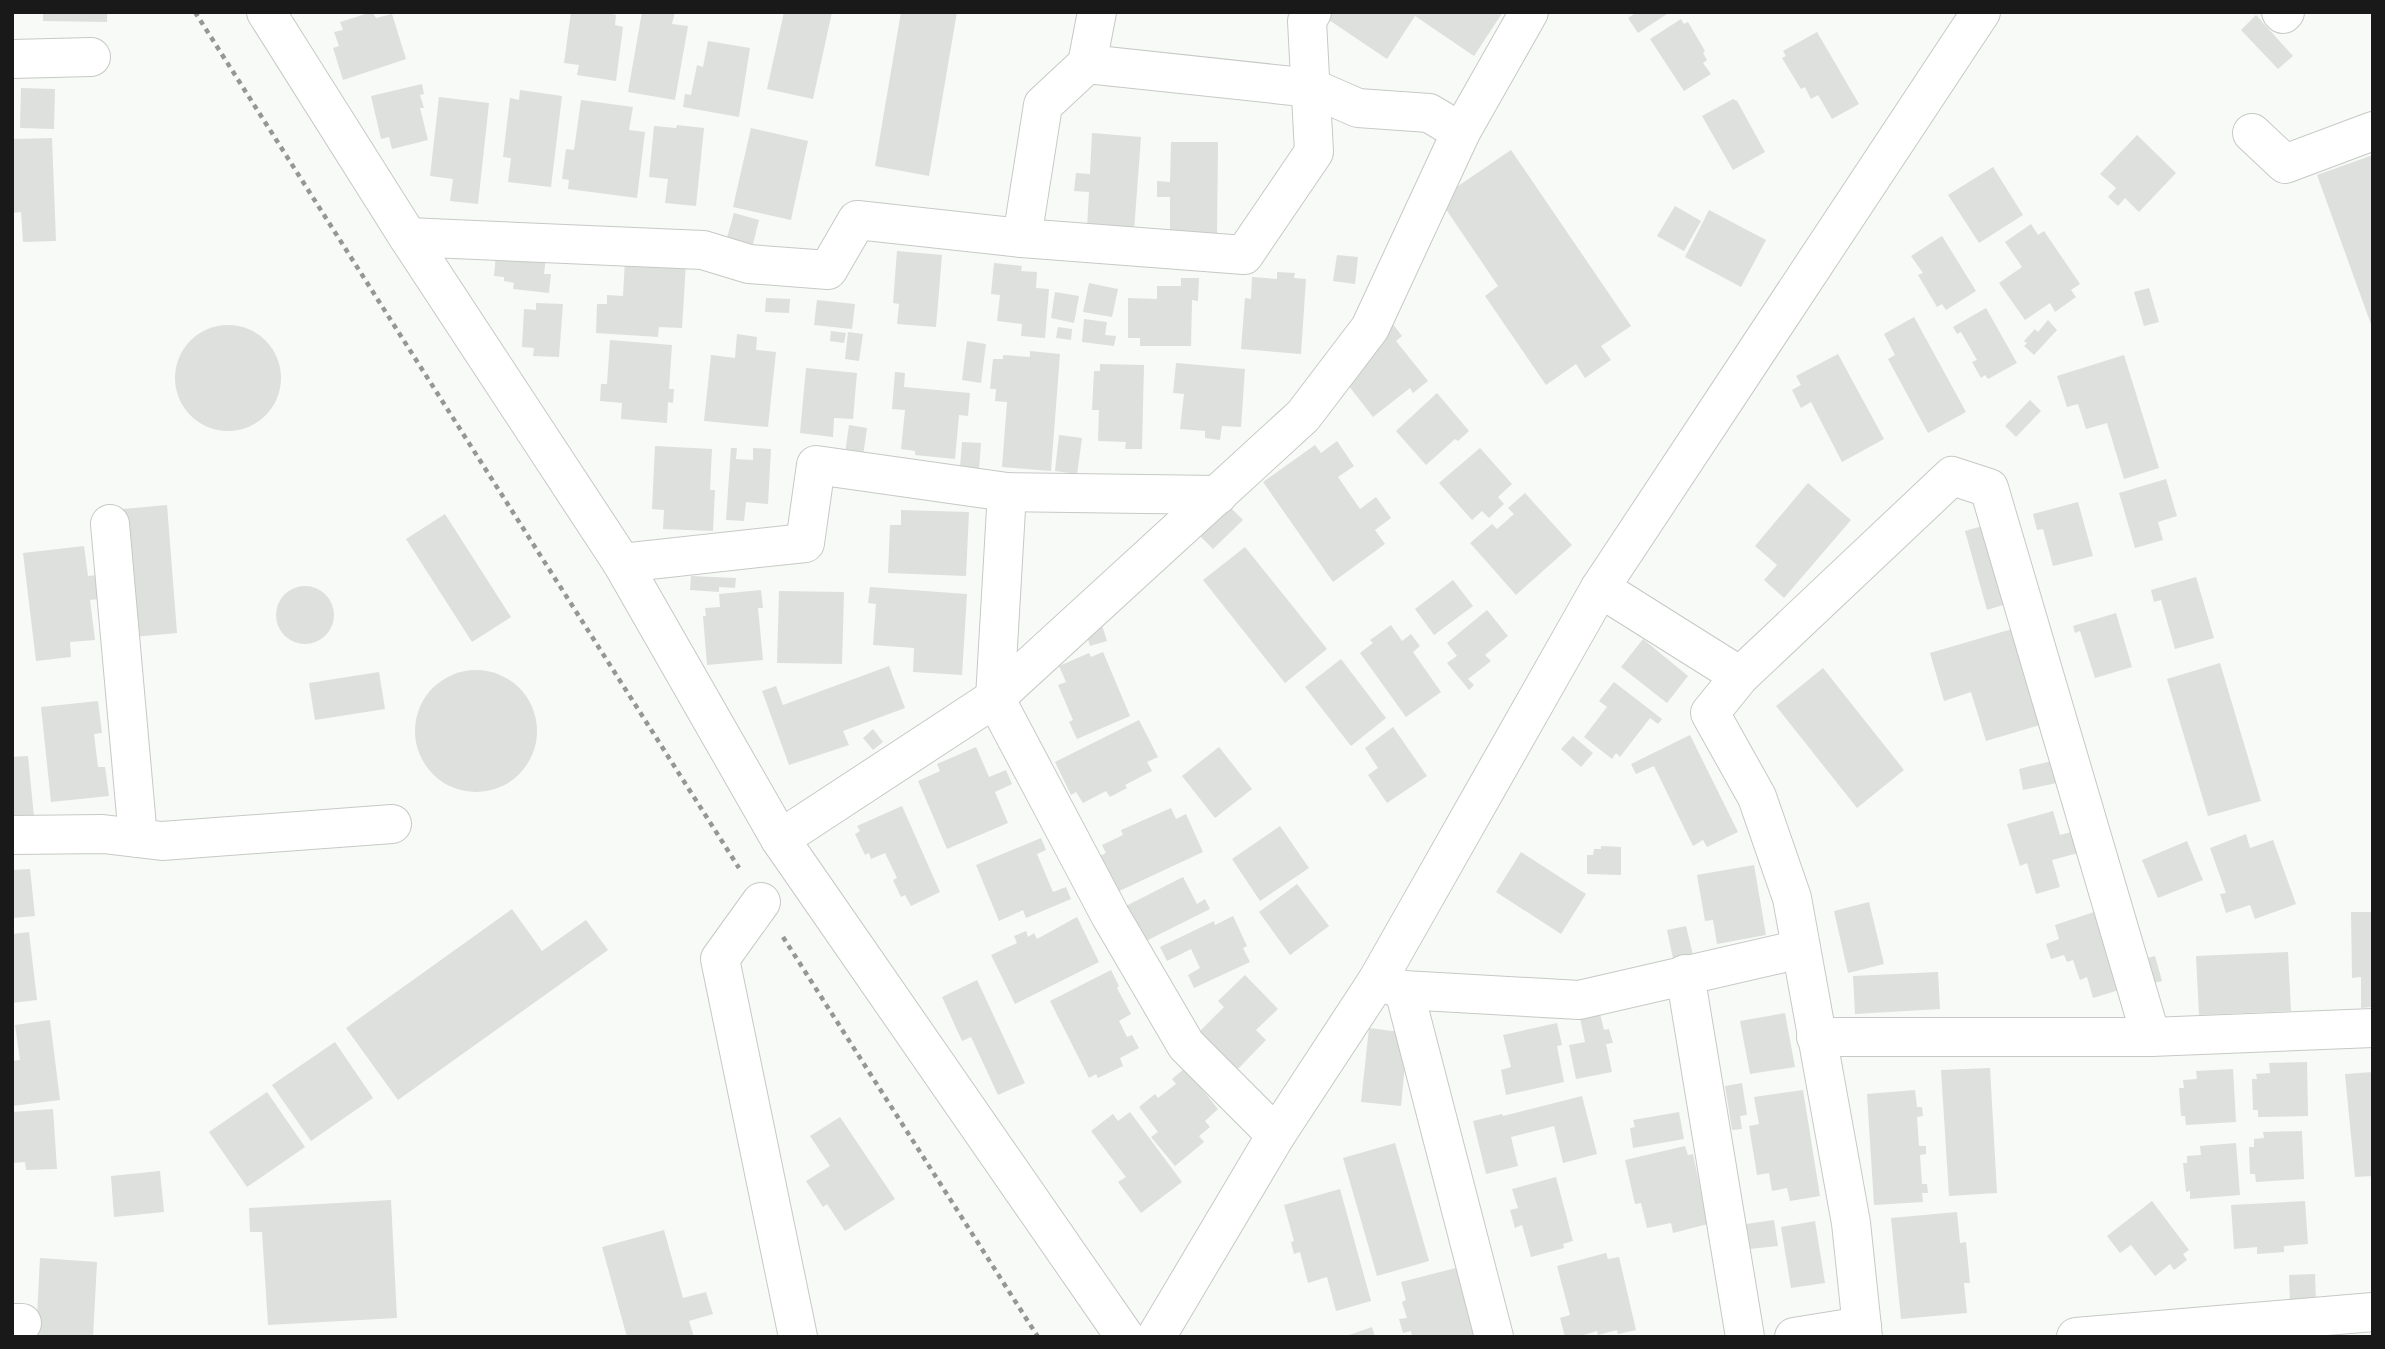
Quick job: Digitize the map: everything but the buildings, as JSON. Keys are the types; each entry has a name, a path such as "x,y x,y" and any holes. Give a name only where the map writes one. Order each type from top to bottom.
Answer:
{"street":[{"path":"266,12 408,237 622,563 780,839 1125,1337"},
{"path":"1022,239 1043,105 1087,64 1097,12"},
{"path":"408,237 703,250 749,264 828,270 857,220 1022,239 1244,255 1314,152 1307,21 1312,12"},
{"path":"780,839 995,698 1303,416 1370,328 1461,132 1529,12"},
{"path":"1156,1337 1276,1135 1391,985 1600,588 1981,12"},
{"path":"12,59 91,57"},
{"path":"1087,64 1312,88 1358,108 1429,114 1461,132"},
{"path":"2252,133 2285,164 2373,131"},
{"path":"622,563 805,543 816,465 1007,492 1218,495"},
{"path":"1794,1337 1862,1331 1851,1223 1792,898 1756,797 1710,713 1740,676 1952,476 1989,488 2151,1037"},
{"path":"1007,492 995,698 1110,915 1186,1045 1276,1135"},
{"path":"110,524 138,838"},
{"path":"1600,588 1740,676"},
{"path":"12,835 103,835 162,841 392,824"},
{"path":"761,902 720,959 798,1337"},
{"path":"1391,985 1580,1000 1801,949"},
{"path":"1685,974 1745,1337"},
{"path":"1391,985 1494,1337"},
{"path":"1816,1037 2151,1037 2373,1028"},
{"path":"2076,1337 2373,1312"}],"path":[{"path":"195,12 1038,1337"}]}
